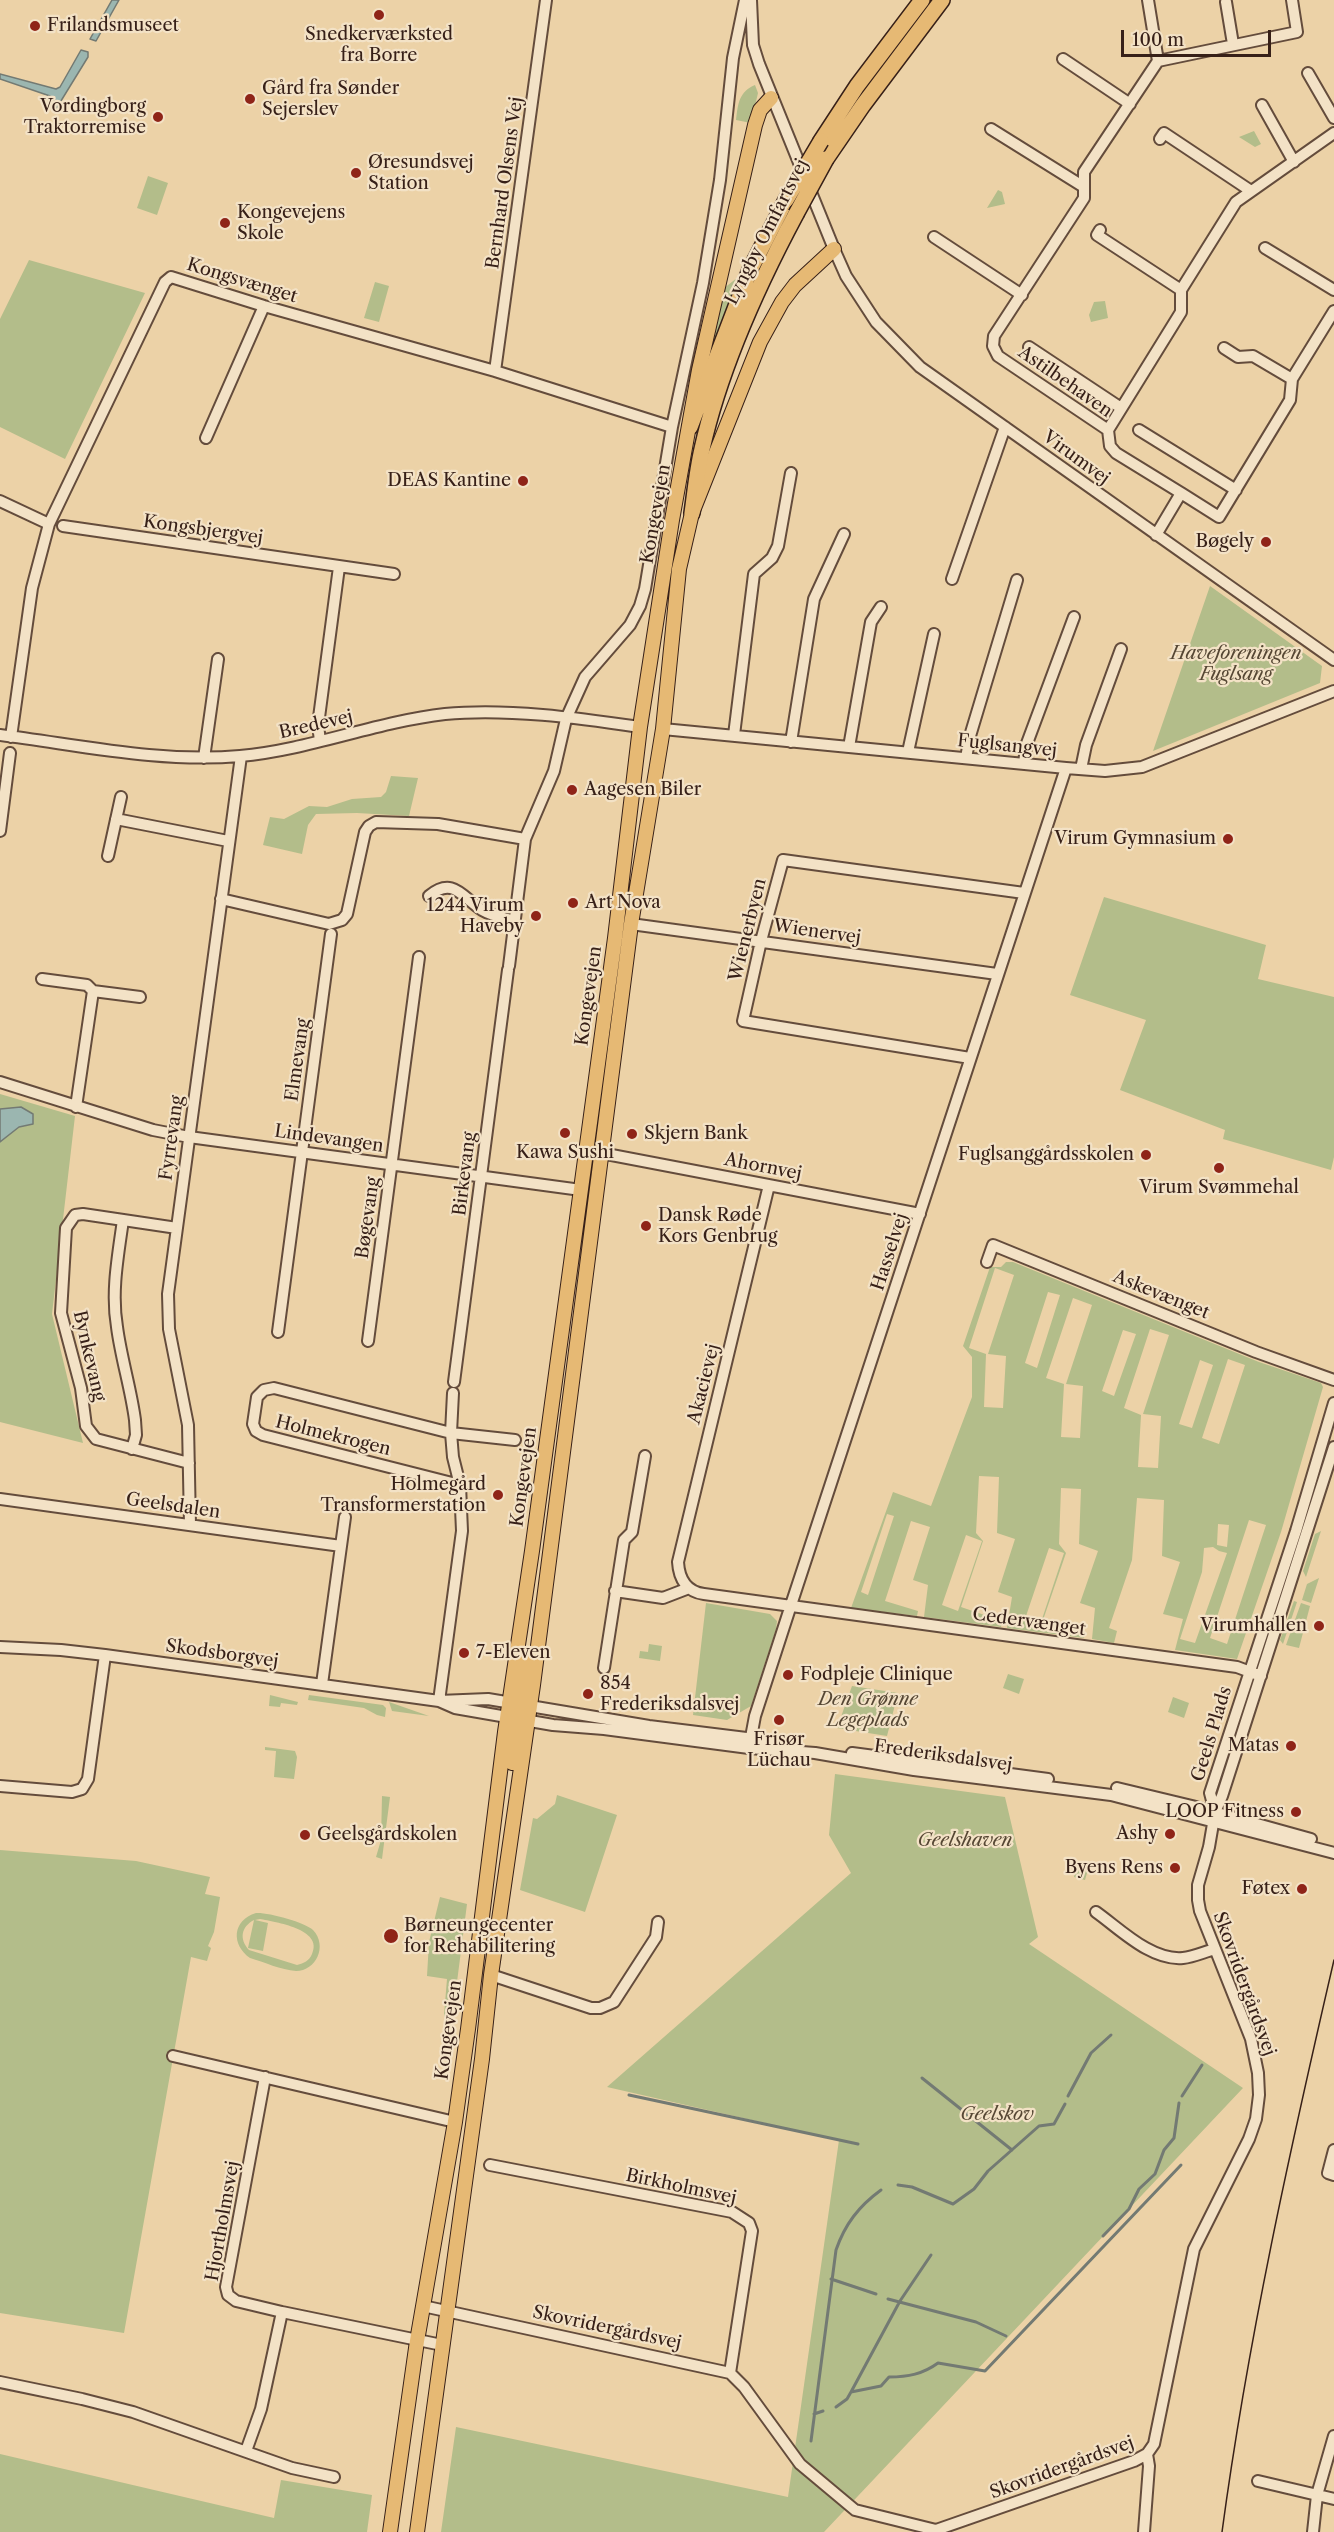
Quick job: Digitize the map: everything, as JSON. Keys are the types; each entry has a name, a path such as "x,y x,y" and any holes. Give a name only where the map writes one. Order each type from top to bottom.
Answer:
{"highway":[{"name":"Lyngby Omfartsvej","path":"690,427 750,270 786,200 857,86 922,0"},
{"name":"Lyngby Omfartsvej","path":"692,513 702,449 718,396 747,314 768,266 826,159 863,105 942,0"}],"main road":[{"name":"Kongevejen","path":"417,2532 482,2059 510,1835 525,1596 581,1190 640,727 670,531 699,370 755,125 760,110 771,98"},
{"name":"Kongevejen","path":"390,2532 417,2341 455,2122 485,1900 518,1712 601,1153 631,924 663,729 679,569 692,513 760,342 775,313 795,285 834,249"}],"street":[{"name":"Bernhard Olsens Vej","path":"495,371 546,0"},
{"name":"Kongevejen","path":"525,839 555,771 566,719 585,677 622,636 640,606 672,427 703,283 720,180 731,79 745,0"},
{"path":"751,0 753,45 771,98 834,249"},
{"path":"1148,0 1158,61 1297,32 1292,0"},
{"path":"1226,2 1233,45"},
{"path":"1063,59 1130,104"},
{"name":"Astilbehaven","path":"1158,61 1084,172 1084,198 994,336 993,346 998,356 1108,430 1110,446 1116,453 1219,517 1236,490"},
{"path":"1308,73 1334,118"},
{"path":"1262,105 1294,162"},
{"path":"991,129 1084,187"},
{"path":"1160,139 1164,132 1251,191"},
{"path":"1108,430 1181,312 1181,290 1236,202 1334,133"},
{"path":"1100,230 1097,235 1181,290"},
{"path":"934,237 1022,295"},
{"path":"1265,248 1334,290"},
{"name":"Virumvej","path":"834,249 861,302 898,347 920,367 1334,660"},
{"name":"Kongsvænget","path":"6,736 32,588 49,524 165,282 171,277 264,306 495,371 672,427"},
{"path":"206,438 264,306"},
{"path":"1139,430 1236,490 1290,400 1292,379 1334,311"},
{"path":"1029,347 1121,408"},
{"path":"1224,348 1238,357 1253,356 1292,379"},
{"path":"952,579 1005,427"},
{"path":"734,735 754,574 772,558 778,546 791,473"},
{"path":"1156,535 1181,493"},
{"path":"0,501 49,524"},
{"name":"Kongsbjergvej","path":"63,526 394,574"},
{"path":"791,742 814,599 844,534"},
{"path":"320,741 318,725 339,567"},
{"path":"966,758 970,736 1017,580"},
{"path":"849,747 871,622 881,608"},
{"path":"1024,764 1026,746 1074,618"},
{"path":"908,752 934,634"},
{"path":"1082,769 1086,745 1121,649"},
{"path":"204,758 218,659"},
{"name":"Fuglsangvej","path":"663,729 1066,768 1123,770 1152,764 1334,691"},
{"name":"Bredevej","path":"6,736 120,753 204,758 241,756 445,714 493,712 640,727"},
{"path":"0,831 10,753"},
{"name":"Fyrrevang","path":"190,1526 185,1404 169,1329 168,1294 241,756"},
{"name":"Hasselvej","path":"750,1743 755,1716 1066,768"},
{"path":"108,856 121,797"},
{"path":"116,819 228,841"},
{"path":"221,899 329,924 336,923 347,914 365,832 376,822 438,824 525,839"},
{"name":"Birkevang","path":"451,1433 454,1388 525,839"},
{"name":"Wienerbyen","path":"970,1058 743,1021 761,941 783,860 1024,892"},
{"path":"429,896 439,888 447,886 492,915 515,921"},
{"name":"Wienervej","path":"631,924 997,974"},
{"name":"Elmevang","path":"278,1332 332,934"},
{"name":"Bøgevang","path":"368,1341 419,957"},
{"path":"42,979 87,985 93,991 140,998"},
{"path":"76,1107 93,991"},
{"name":"Lindevangen","path":"0,1082 153,1130 189,1137 581,1190"},
{"name":"Ahornvej","path":"601,1153 920,1214"},
{"name":"Akacievej","path":"689,1588 678,1573 678,1562 769,1185"},
{"name":"Bynkevang","path":"177,1228 83,1214 75,1215 66,1228 60,1302 63,1324 81,1388 86,1426 96,1439 189,1463"},
{"path":"123,1220 115,1296 117,1326 135,1420 136,1435 132,1449"},
{"name":"Askevænget","path":"987,1262 993,1245 1264,1355 1334,1380"},
{"name":"Holmekrogen","path":"460,1485 263,1435 256,1431 252,1424 257,1397 264,1390 274,1388 451,1433 515,1440"},
{"name":"Geels Plads","path":"1214,1817 1210,1793 1296,1531 1334,1403"},
{"path":"439,1701 462,1531 460,1485 453,1457 451,1433"},
{"name":"Geels Plads","path":"1214,1817 1334,1447"},
{"path":"604,1668 624,1540 632,1532 645,1456"},
{"name":"Geelsdalen","path":"0,1499 341,1546"},
{"path":"322,1684 345,1517"},
{"path":"615,1591 663,1598 689,1588 698,1593 791,1605"},
{"name":"Cedervænget","path":"791,1605 1237,1667 1261,1676"},
{"name":"Skodsborgvej","path":"0,1647 105,1655 439,1701 474,1699 518,1712"},
{"path":"0,1786 72,1792 83,1788 88,1779 105,1655"},
{"name":"Frederiksdalsvej","path":"518,1712 1116,1788 1334,1853"},
{"name":"Frederiksdalsvej","path":"1214,1817 1334,1845"},
{"name":"Skovridergårdsvej","path":"423,2306 730,2373 744,2387 800,2464 855,2510 936,2531 1112,2469 1147,2454 1154,2444 1194,2249 1249,2139 1256,2119 1259,2095 1258,2073 1251,2039 1198,1900 1198,1885 1214,1817"},
{"path":"1096,1912 1152,1952 1169,1958 1184,1958 1215,1948"},
{"path":"491,1976 600,2008 614,2002 656,1937 658,1922"},
{"path":"173,2056 455,2122"},
{"name":"Hjortholmsvej","path":"265,2077 226,2288 228,2295 236,2301 282,2312 442,2345"},
{"path":"1334,2150 1328,2173 1334,2175"},
{"name":"Birkholmsvej","path":"490,2165 732,2212 741,2216 749,2223 752,2231 730,2373"},
{"path":"246,2451 261,2409 282,2312"},
{"path":"0,2382 82,2398 133,2412 292,2468 334,2476"},
{"path":"1313,2532 1317,2495 1334,2436"},
{"path":"1144,2532 1149,2466 1147,2454"},
{"path":"1258,2481 1334,2499"}],"green space":[{"path":"755,85 758,93 751,123 736,120 742,95"},
{"path":"1254,131 1261,144 1255,147 1239,137"},
{"path":"148,176 168,183 157,215 137,208"},
{"path":"998,190 1002,192 1005,204 987,208"},
{"path":"29,260 145,293 65,459 0,427 0,319"},
{"path":"742,274 700,382 723,289"},
{"path":"375,282 389,286 379,322 364,318"},
{"path":"1105,301 1108,318 1091,322 1089,315 1094,302"},
{"name":"Haveforeningen Fuglsang","path":"1210,586 1322,666 1320,683 1153,751"},
{"path":"391,776 418,778 409,816 357,813 316,814 308,825 302,854 263,845 270,817 284,819 309,806 327,807 352,799 381,797 386,792"},
{"path":"1104,897 1266,945 1258,979 1334,997 1334,1157 1331,1170 1223,1139 1225,1130 1120,1090 1146,1020 1070,995"},
{"path":"0,1094 75,1116 52,1314 83,1443 0,1422"},
{"path":"1006,1262 1013,1262 1259,1362 1321,1383 1323,1387 1281,1532 1237,1659 1175,1650 1183,1619 1163,1614 1180,1562 1162,1556 1164,1500 1137,1498 1132,1560 1109,1628 1117,1631 1114,1643 1092,1639 1095,1608 1080,1603 1098,1551 1079,1544 1081,1489 1061,1488 1059,1544 1066,1553 1043,1620 1085,1632 1084,1638 1007,1628 1012,1597 998,1592 1015,1539 997,1533 999,1477 979,1476 976,1533 983,1541 961,1607 1002,1621 1001,1627 924,1617 928,1585 913,1580 930,1527 911,1521 885,1601 918,1611 917,1616 851,1608 893,1492 931,1506 972,1397 972,1357 963,1346 990,1267 1001,1267","holes":["995,1268 1014,1275 988,1354 1006,1356 1003,1408 984,1407 986,1354 969,1348","1048,1292 1060,1295 1037,1368 1025,1363","1073,1298 1092,1305 1066,1384 1083,1386 1080,1438 1061,1437 1064,1384 1046,1378","1150,1329 1169,1335 1143,1414 1161,1416 1158,1468 1138,1467 1141,1415 1124,1408","1123,1330 1136,1334 1114,1396 1102,1391","1228,1359 1245,1365 1219,1444 1202,1438","1200,1360 1213,1365 1192,1428 1179,1424","887,1514 894,1516 868,1595 861,1592","1249,1520 1266,1525 1227,1644 1210,1638","1218,1524 1229,1525 1227,1547 1217,1545","966,1535 982,1541 958,1611 942,1605","1213,1547 1227,1553 1195,1643 1180,1639 1202,1572 1204,1548","1049,1548 1064,1553 1041,1622 1026,1616"]},
{"path":"1321,1531 1306,1577 1303,1571 1315,1534"},
{"path":"1319,1578 1311,1603 1302,1600 1307,1584"},
{"path":"1294,1601 1297,1602 1283,1644 1280,1640"},
{"path":"706,1603 770,1614 777,1621 751,1706 727,1720 693,1715"},
{"path":"1301,1603 1310,1606 1299,1648 1286,1645"},
{"path":"649,1644 662,1646 660,1661 639,1658 640,1651 648,1652"},
{"path":"1008,1674 1024,1679 1019,1694 1003,1688"},
{"name":"Den Grønne Legeplads","path":"852,1686 898,1693 887,1736 837,1728"},
{"path":"270,1695 298,1702 297,1705 281,1703 280,1707 269,1706"},
{"path":"309,1695 383,1705 386,1708 385,1717 364,1708 308,1700"},
{"path":"1173,1697 1189,1703 1184,1718 1168,1712"},
{"path":"389,1702 429,1716 392,1711"},
{"path":"265,1747 295,1751 297,1757 294,1779 274,1777 276,1751 265,1750"},
{"name":"Geelskov","path":"835,1774 1005,1797 1038,1937 1029,1944 1243,2088 824,2532 441,2532 456,2427 788,2497 839,2140 607,2087 851,1873 829,1835"},
{"path":"557,1795 617,1815 585,1912 520,1890 533,1818 537,1819 555,1804"},
{"path":"382,1796 390,1797 382,1859 376,1857 381,1840"},
{"path":"0,1850 136,1861 210,1877 205,1894 220,1897 214,1932 208,1946 211,1948 207,1961 191,1957 124,2333 0,2313"},
{"path":"1078,1863 1089,1866 1085,1880 1074,1877"},
{"path":"440,1897 467,1904 452,2021 446,2020 444,2015 447,1979 427,1976 429,1942"},
{"path":"256,1913 268,1914 309,1927 317,1936 318,1957 309,1967 296,1971 250,1958 244,1953 237,1940 239,1927 248,1916","holes":["260,1919 296,1928 305,1933 314,1945 312,1954 297,1965 249,1950 244,1942 243,1934 246,1926 254,1920 248,1948 263,1951 268,1923 255,1920"]},
{"path":"0,2454 274,2518 281,2480 372,2495 367,2532 0,2532"}],"water":[{"path":"112,0 119,0 96,41 90,39"},
{"path":"81,50 88,52 88,57 56,109 54,99 50,96 0,79 0,74 56,89 60,87"},
{"path":"21,1107 33,1114 33,1124 19,1127 0,1142 0,1109"}],"waterway":[{"path":"1068,2096 1091,2053 1111,2035"},
{"path":"1182,2096 1202,2065"},
{"path":"922,2078 1012,2150"},
{"path":"629,2095 858,2144"},
{"path":"1103,2236 1129,2209 1139,2189 1155,2174 1164,2150 1174,2138 1179,2103"},
{"path":"898,2185 912,2187 953,2204 974,2189 988,2171 1039,2126 1054,2124 1065,2104"},
{"path":"836,2407 847,2399 851,2392 881,2386 889,2377 915,2374 938,2363 985,2371 1181,2165"},
{"path":"811,2441 836,2250 854,2216 881,2190"},
{"path":"851,2392 900,2301 931,2255"},
{"path":"831,2279 876,2294"},
{"path":"888,2299 976,2322 1006,2336"},
{"path":"814,2414 823,2411"}],"tram line":[{"path":"1222,2532 1257,2316 1334,1960"}],"place":[{"name":"Snedkerværksted fra Borre","path":"379,15"},
{"name":"Frilandsmuseet","path":"35,26"},
{"name":"Gård fra Sønder Sejerslev","path":"250,99"},
{"name":"Vordingborg Traktorremise","path":"158,117"},
{"name":"Øresundsvej Station","path":"356,173"},
{"name":"Kongevejens Skole","path":"225,223"},
{"name":"DEAS Kantine","path":"523,481"},
{"name":"Bøgely","path":"1266,542"},
{"name":"Aagesen Biler","path":"572,790"},
{"name":"Virum Gymnasium","path":"1228,839"},
{"name":"Art Nova","path":"573,903"},
{"name":"1244 Virum Haveby","path":"536,916"},
{"name":"Kawa Sushi","path":"565,1133"},
{"name":"Skjern Bank","path":"632,1134"},
{"name":"Fuglsanggårdsskolen","path":"1146,1155"},
{"name":"Virum Svømmehal","path":"1219,1168"},
{"name":"Dansk Røde Kors Genbrug","path":"646,1226"},
{"name":"Holmegård Transformerstation","path":"498,1495"},
{"name":"Virumhallen","path":"1319,1626"},
{"name":"7-Eleven","path":"464,1653"},
{"name":"Fodpleje Clinique","path":"788,1675"},
{"name":"854 Frederiksdalsvej","path":"588,1694"},
{"name":"Frisør Lüchau","path":"779,1720"},
{"name":"Matas","path":"1291,1746"},
{"name":"LOOP Fitness","path":"1296,1812"},
{"name":"Ashy","path":"1170,1834"},
{"name":"Geelsgårdskolen","path":"305,1835"},
{"name":"Byens Rens","path":"1175,1868"},
{"name":"Føtex","path":"1302,1889"},
{"name":"Børneungecenter for Rehabilitering","path":"391,1936"}],"park label":[{"name":"Geelshaven","path":"965,1841"}]}
